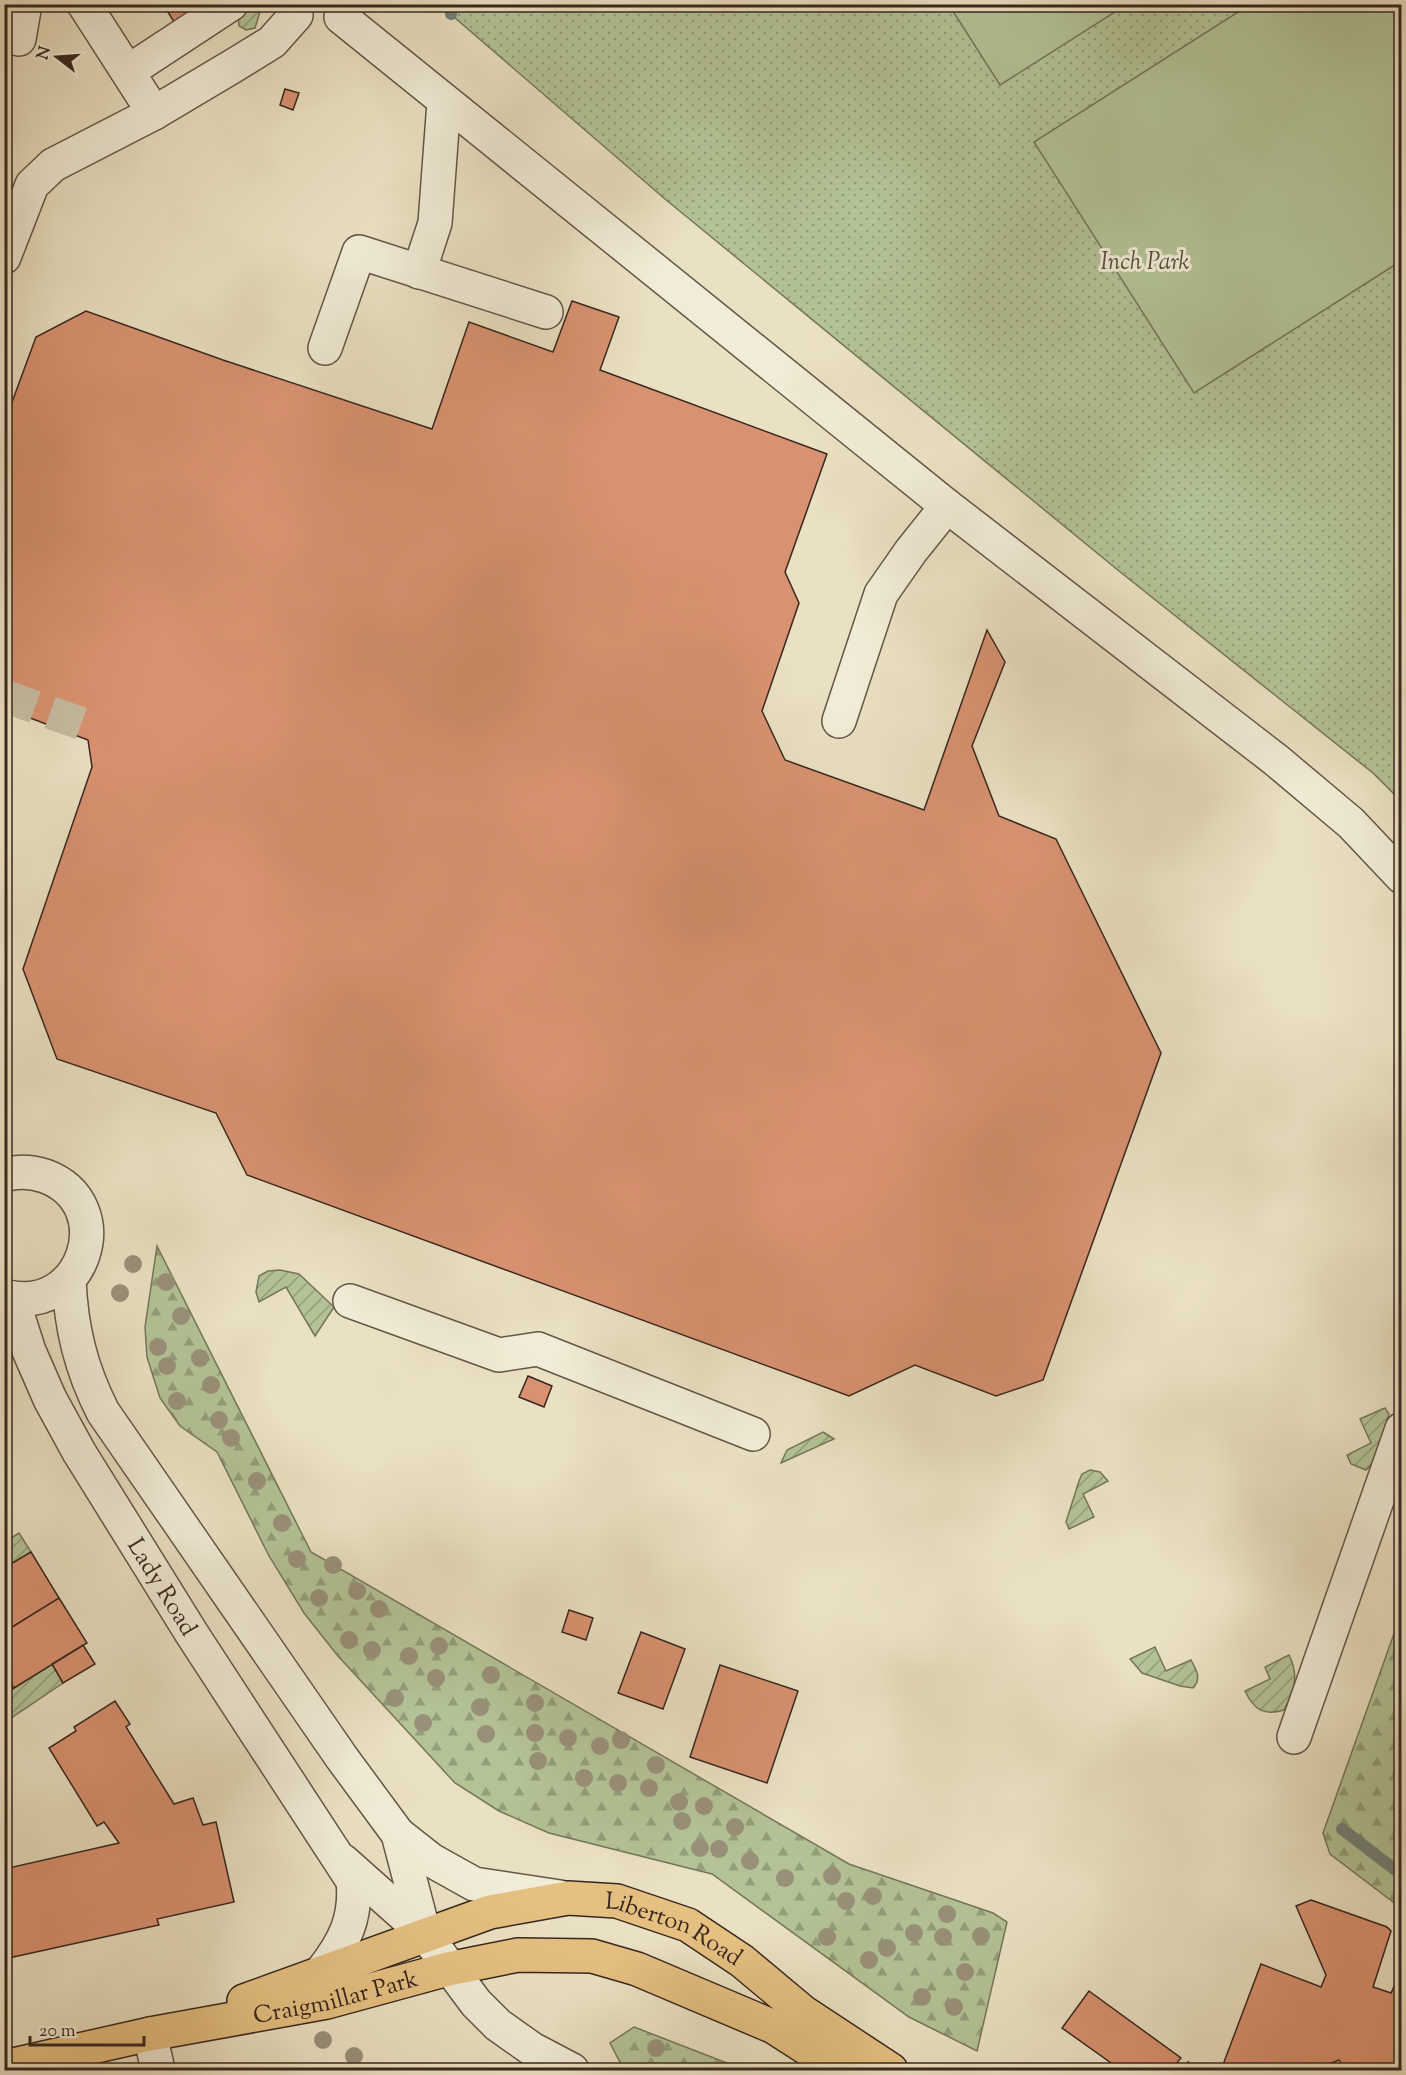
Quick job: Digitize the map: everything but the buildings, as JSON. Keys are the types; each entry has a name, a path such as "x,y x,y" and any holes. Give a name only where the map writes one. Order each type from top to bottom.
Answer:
{"main road":[{"name":"Liberton Road","path":"424,1934 490,1912 568,1898 617,1901 688,1925 742,1961 803,2012 891,2070"},
{"name":"Craigmillar Park","path":"150,2034 424,1934"},
{"name":"Liberton Road","path":"448,1969 518,1955 592,1956 637,1969 774,2027 841,2070"},
{"name":"Craigmillar Park","path":"4,2067 150,2034 327,2002 448,1969"}],"street":[{"path":"19,39 25,4"},
{"path":"84,4 154,113"},
{"path":"129,71 231,4"},
{"path":"4,257 32,185 53,165 154,113 272,42 293,10 314,25 324,25 345,11 444,102 618,238 947,506 1276,760 1351,823 1401,877"},
{"path":"419,272 435,223 444,102"},
{"path":"325,348 359,252 546,312"},
{"path":"838,721 881,594 911,551 947,506"},
{"name":"Lady Road","path":"4,1176 24,1172 51,1179 68,1191 82,1209 86,1222 86,1249 77,1271 69,1280 60,1288 43,1296 8,1297 50,1399 79,1452 192,1634 353,1881 355,1902 350,1925 341,1947 322,1971"},
{"name":"Lady Road","path":"69,1280 71,1318 80,1358 93,1393 113,1431 342,1758 398,1834 431,1860 474,1884 568,1898"},
{"path":"350,1300 499,1355 538,1349 753,1434"},
{"path":"1294,1737 1401,1429"},
{"name":"Lady Road","path":"398,1834 424,1934"},
{"name":"Lady Road","path":"341,1860 379,1891 424,1934"},
{"path":"424,1934 448,1969 498,2025 532,2049 572,2070"},
{"path":"150,2034 158,2070"}],"green space":[{"path":"240,5 262,5 255,28 246,30 239,26"},
{"name":"Inch Park","path":"440,5 1401,5 1401,801 1373,773 1119,571 665,199"},
{"path":"949,5 1126,5 1000,85"},
{"path":"1249,5 1401,5 1401,261 1194,393 1034,142"},
{"path":"157,1246 311,1552 849,1864 993,1913 1007,1922 977,2051 909,2017 712,1874 549,1833 499,1811 455,1783 338,1656 304,1613 269,1556 217,1452 180,1426 160,1398 147,1357 145,1327"},
{"path":"280,1270 299,1274 334,1307 315,1336 286,1287 259,1302 256,1292 259,1276 268,1271"},
{"path":"1385,1408 1389,1414 1375,1461 1366,1470 1351,1464 1347,1455 1371,1443 1360,1419"},
{"path":"823,1432 834,1439 781,1463 787,1450"},
{"path":"1090,1470 1100,1472 1108,1481 1083,1494 1094,1517 1069,1529 1066,1522 1079,1481 1082,1474"},
{"path":"19,1533 31,1552 5,1568 5,1542"},
{"path":"1401,1614 1402,1908 1330,1854 1323,1833"},
{"path":"1155,1647 1166,1671 1191,1660 1198,1678 1193,1688 1142,1673 1130,1659"},
{"path":"1289,1655 1295,1676 1288,1703 1284,1710 1277,1712 1260,1710 1252,1703 1245,1691 1270,1679 1265,1667"},
{"path":"52,1664 63,1683 5,1722 5,1694"},
{"path":"634,2027 745,2070 624,2070 610,2043"}],"waterway":[{"path":"451,14 452,4"},
{"path":"1342,1829 1402,1875"}],"tunnel":[{"path":"4,696 91,727"}]}
